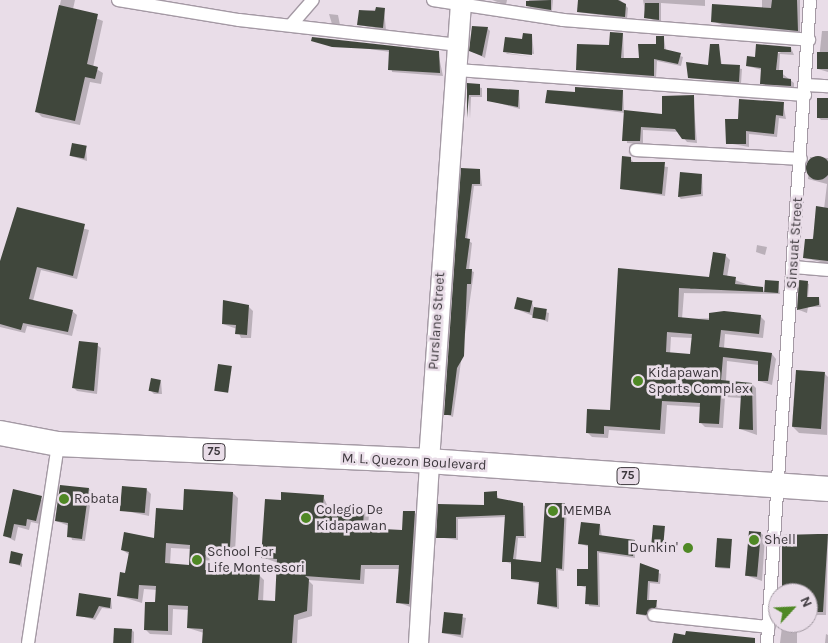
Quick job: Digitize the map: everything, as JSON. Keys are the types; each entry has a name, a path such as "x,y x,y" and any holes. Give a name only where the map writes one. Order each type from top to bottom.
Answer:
{"highway":[{"name":"M. L. Quezon Boulevard","path":"0,433 58,444 429,461 828,489"}],"main road":[{"name":"Purslane Street","path":"429,461 461,2"}],"street":[{"path":"118,0 160,10 457,45"},
{"path":"291,25 313,0"},
{"path":"433,0 461,2 563,20 809,40"},
{"name":"Sinsuat Street","path":"770,583 776,485 794,267 810,0"},
{"path":"456,70 805,90 828,86"},
{"path":"636,150 801,159"},
{"path":"794,267 828,270"},
{"path":"28,643 58,444"},
{"name":"Purslane Street","path":"418,643 429,461"},
{"path":"654,615 768,627"},
{"name":"Sinsuat Street","path":"767,643 768,627"}],"building":[{"path":"551,0 551,10 526,6 526,1"},
{"path":"578,0 618,0 626,4 625,17 577,12"},
{"path":"772,0 797,0 798,31 711,22 712,4 771,8"},
{"path":"645,3 659,3 659,20 644,18"},
{"path":"59,5 98,14 87,64 98,67 95,79 85,77 75,121 35,112"},
{"path":"376,7 385,8 383,28 357,25 359,10 375,11"},
{"path":"472,26 488,27 482,56 469,51"},
{"path":"610,32 623,33 621,58 639,58 638,44 656,44 656,36 664,36 664,49 681,53 678,64 654,59 654,76 576,70 577,44 609,45"},
{"path":"523,33 532,34 532,55 503,52 505,37 522,39"},
{"path":"312,37 439,51 440,73 388,70 389,50 332,47 311,41"},
{"path":"710,44 719,44 721,64 740,65 739,82 688,78 686,62 708,65"},
{"path":"756,44 791,47 791,52 778,52 776,70 783,70 783,78 791,79 791,86 760,84 761,68 746,66 747,56 755,57"},
{"path":"817,52 828,52 828,69 817,69"},
{"path":"467,83 480,84 480,95 469,95 467,118"},
{"path":"575,87 623,90 622,111 545,103 547,90 575,92"},
{"path":"487,88 519,90 518,107 487,101"},
{"path":"694,95 695,140 682,139 675,129 641,127 640,141 622,141 624,110 662,114 662,96"},
{"path":"817,98 828,98 828,118 817,118"},
{"path":"739,99 784,102 783,116 776,115 774,134 746,131 746,144 726,144 725,119 738,119"},
{"path":"72,143 87,146 84,159 70,156"},
{"path":"622,156 631,157 631,162 665,162 662,194 620,189"},
{"path":"818,156 827,159 830,168 827,177 818,180 809,177 806,168 809,159"},
{"path":"461,168 480,169 480,184 472,184 465,238 470,239 466,269 472,269 471,284 467,284 464,356 457,368 451,415 444,415"},
{"path":"680,172 702,174 701,194 678,197"},
{"path":"816,206 828,208 828,261 803,258 805,239 813,239"},
{"path":"17,207 85,224 73,276 37,267 29,299 73,310 68,332 23,323 21,330 0,324 0,261"},
{"path":"713,252 726,254 723,275 736,277 735,284 763,287 763,292 679,288 678,317 709,320 709,313 724,311 761,315 759,334 721,330 719,347 772,353 768,381 758,381 758,361 723,357 721,380 752,383 753,430 739,429 741,394 721,393 719,424 699,423 700,403 662,401 660,430 604,426 604,434 586,433 587,409 610,410 618,268 709,277","holes":["667,332 692,334 690,354 666,352"]},
{"path":"765,280 779,281 778,293 764,292"},
{"path":"799,280 808,281 807,297 819,297 819,305 797,310"},
{"path":"517,297 533,301 530,313 514,309"},
{"path":"223,300 249,305 247,335 235,334 236,325 222,324"},
{"path":"534,307 547,309 545,320 532,318"},
{"path":"79,341 98,343 94,391 72,388"},
{"path":"218,364 232,366 228,393 214,391"},
{"path":"796,370 825,372 821,429 792,427"},
{"path":"151,378 161,380 158,393 149,391"},
{"path":"60,485 89,488 82,539 67,537 68,523 55,521"},
{"path":"122,486 147,488 145,513 120,511"},
{"path":"13,489 42,496 36,521 27,519 26,526 14,524 11,538 3,536"},
{"path":"184,489 233,492 230,547 206,546 205,570 260,573 258,600 275,601 277,559 261,558 265,499 281,500 281,492 324,495 323,505 364,508 363,528 402,530 403,511 415,511 409,604 396,603 399,565 361,565 360,580 305,576 309,579 307,611 294,615 292,643 202,643 203,629 187,628 188,606 168,605 168,631 144,630 145,602 155,602 156,586 139,585 138,599 117,596 120,572 125,573 129,552 121,550 124,532 154,538 156,508 183,510","holes":["166,543 190,545 189,565 165,563"]},
{"path":"497,491 497,498 523,503 524,536 516,536 513,559 541,562 545,503 565,503 562,569 556,568 557,607 537,604 539,582 511,579 511,562 502,562 505,515 456,517 456,538 436,538 438,504 484,505 484,492"},
{"path":"581,522 600,524 599,535 635,540 633,556 597,551 598,605 585,604 586,586 577,586 577,569 588,569 588,545 578,544"},
{"path":"653,525 665,526 663,549 651,548"},
{"path":"749,531 761,532 757,577 745,576"},
{"path":"828,534 823,612 818,612 818,583 782,583 782,535"},
{"name":"Shell","path":"717,538 732,539 730,568 715,567"},
{"path":"11,551 23,554 20,565 9,563"},
{"path":"640,563 659,570 658,582 648,581 647,600 657,600 656,607 646,615 636,614"},
{"path":"79,593 111,598 110,608 99,606 93,618 76,616"},
{"path":"444,612 463,614 461,635 442,633"},
{"path":"114,628 132,629 131,643 113,643"},
{"path":"686,631 755,638 755,643 672,643 674,633 685,635"}],"place":[{"name":"Kidapawan Sports Complex","path":"638,381"},
{"name":"Robata","path":"64,499"},
{"name":"MEMBA","path":"553,511"},
{"name":"Colegio De Kidapawan","path":"306,518"},
{"name":"Shell","path":"754,540"},
{"name":"Dunkin'","path":"688,548"},
{"name":"School For Life Montessori","path":"197,560"}]}
